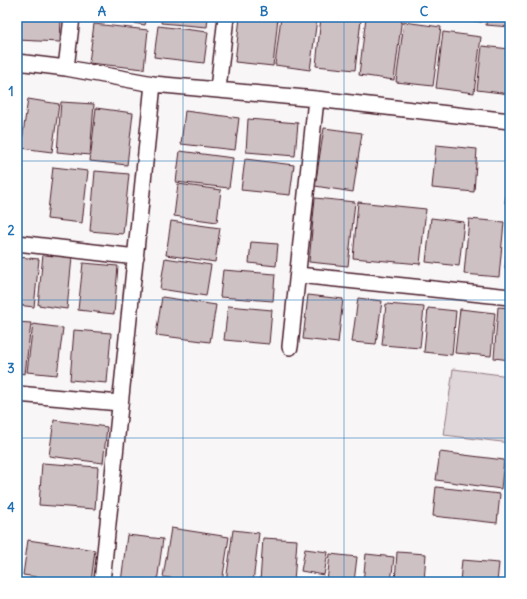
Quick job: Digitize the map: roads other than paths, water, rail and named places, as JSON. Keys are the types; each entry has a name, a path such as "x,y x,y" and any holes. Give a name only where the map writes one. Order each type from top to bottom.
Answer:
{"street":[{"path":"66,68 72,17"},
{"path":"218,89 226,17"},
{"path":"17,62 66,68 153,84 316,99 510,121"},
{"path":"102,582 153,84"},
{"path":"290,347 316,99"},
{"path":"17,243 136,257"},
{"path":"298,275 510,297"},
{"path":"17,394 120,403"}]}
